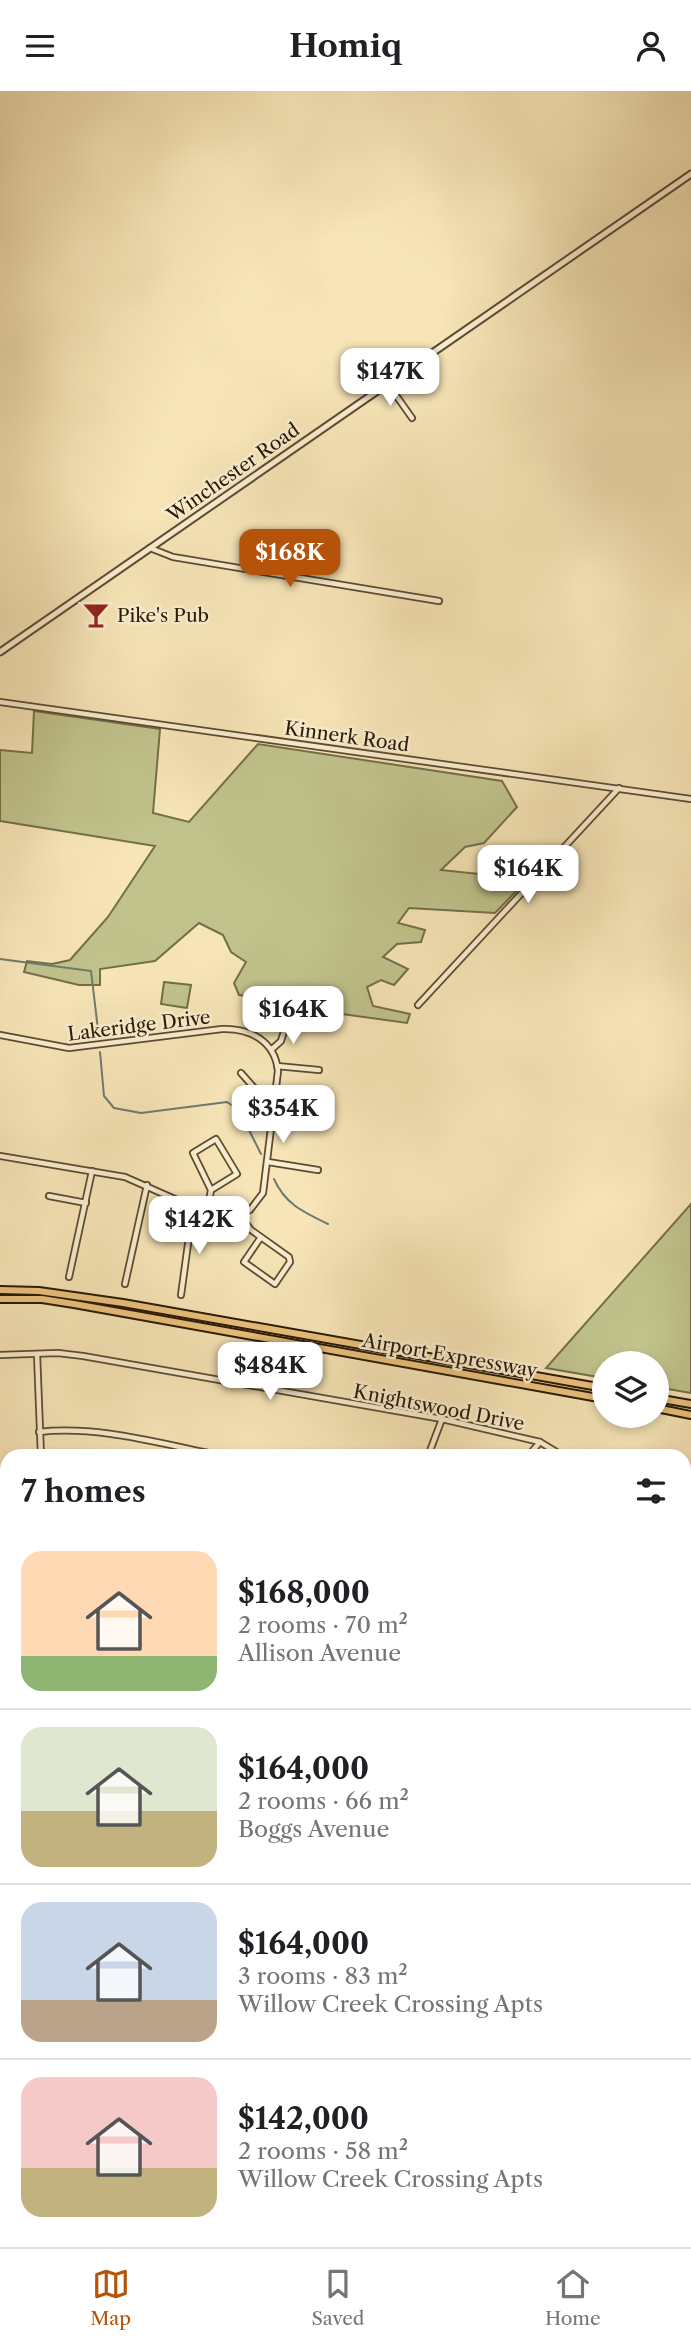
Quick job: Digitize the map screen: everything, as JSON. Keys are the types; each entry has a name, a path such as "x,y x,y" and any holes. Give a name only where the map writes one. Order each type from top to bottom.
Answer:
{"main road":[{"name":"Airport Expressway","path":"0,1290 39,1291 123,1303 592,1386"},
{"name":"Airport Expressway","path":"0,1299 42,1299 74,1304 592,1397"},
{"path":"669,1400 691,1404"},
{"path":"669,1411 691,1415"}],"street":[{"name":"Winchester Road","path":"0,652 691,174"},
{"path":"388,384 412,418"},
{"path":"149,548 173,557 439,601"},
{"name":"Kinnerk Road","path":"0,702 691,800"},
{"path":"418,1005 619,788"},
{"path":"262,1021 305,1028"},
{"path":"0,1156 92,1171 147,1185 207,1213 225,1218 240,1215 250,1210 263,1193 277,1066 273,1052 281,1041 286,1025"},
{"name":"Lakeridge Drive","path":"0,1035 69,1048 230,1029 253,1034 273,1052"},
{"path":"277,1066 319,1070"},
{"path":"241,1073 265,1100 274,1102"},
{"path":"273,1113 318,1121"},
{"path":"207,1213 211,1190 193,1153 216,1139 237,1174 211,1190"},
{"path":"268,1162 318,1170"},
{"path":"69,1277 92,1171"},
{"path":"125,1284 147,1185"},
{"path":"49,1196 86,1203"},
{"path":"181,1295 191,1222 198,1209"},
{"path":"240,1215 246,1225 289,1257 290,1262 275,1284 244,1262 261,1237"},
{"path":"37,1354 40,1449"},
{"name":"Knightswood Drive","path":"0,1355 83,1356 442,1419 540,1442 552,1449"},
{"path":"431,1449 442,1419"},
{"path":"39,1432 76,1430 186,1449"},
{"path":"534,1449 540,1442"}],"green space":[{"path":"34,711 160,729 153,813 189,822 258,744 502,781 517,807 484,843 465,847 441,870 528,879 495,913 409,908 398,923 425,930 421,942 397,944 383,957 408,969 394,985 381,980 367,987 373,1006 410,1014 407,1023 342,1014 319,1005 239,995 234,983 246,962 231,952 223,935 199,923 155,961 100,969 100,985 79,985 24,972 27,961 52,964 70,960 108,917 155,846 0,821 0,750 32,753"},
{"path":"164,982 191,985 187,1008 161,1004"},
{"path":"691,1204 691,1393 669,1389 669,1351 592,1351 592,1376 546,1368"}],"waterway":[{"path":"0,959 91,971 99,1038"},
{"path":"100,1052 104,1096 114,1108 141,1113 227,1102 239,1110 261,1154"},
{"path":"274,1179 289,1201 328,1224"}],"place":[{"name":"Pike's Pub","path":"96,615"}]}
